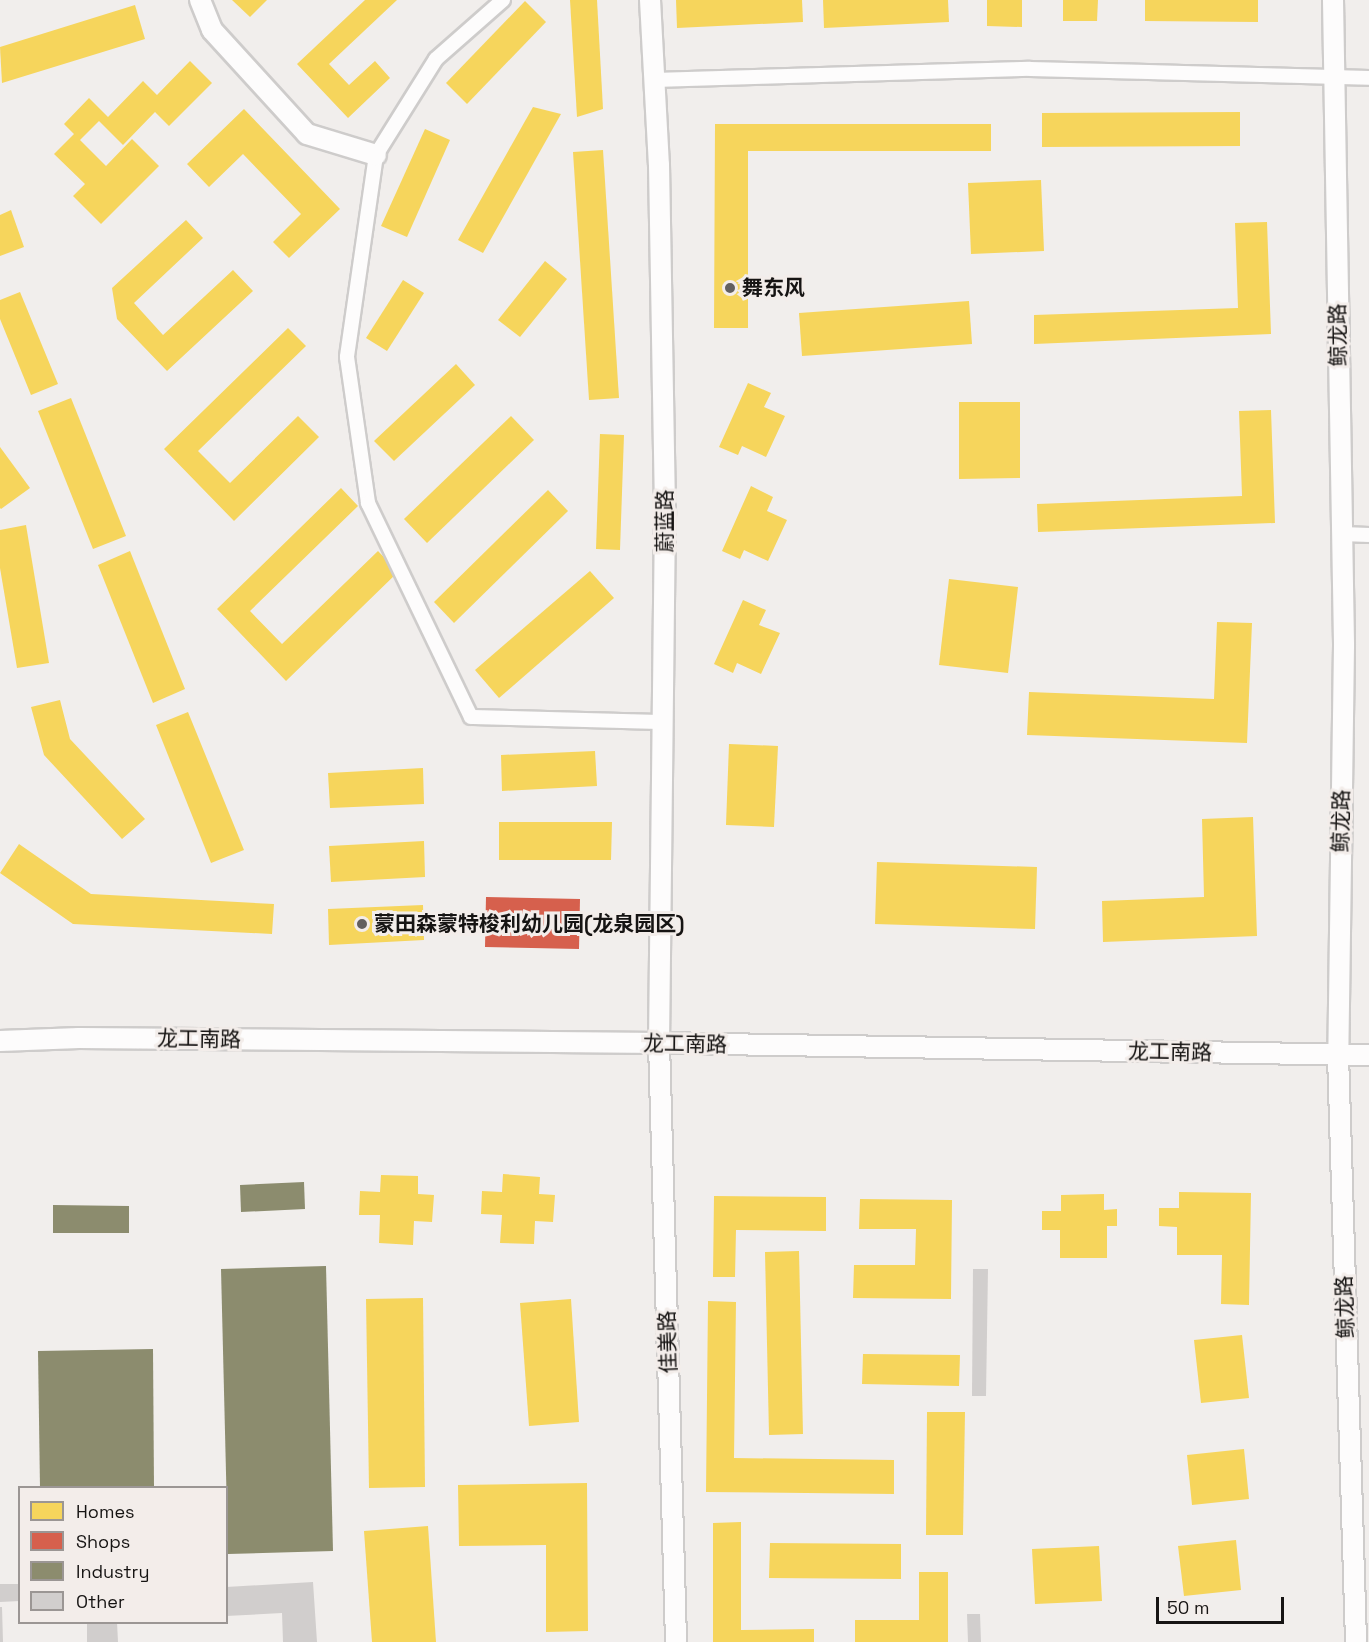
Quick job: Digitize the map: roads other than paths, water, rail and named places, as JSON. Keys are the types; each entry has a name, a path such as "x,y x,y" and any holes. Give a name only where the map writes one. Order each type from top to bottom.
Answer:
{"street":[{"path":"200,0 212,30 307,134 376,155"},
{"path":"503,0 436,59 376,155 347,357 368,503 471,717 662,722"},
{"name":"蔚蓝路","path":"650,0 659,165 665,515 659,1043"},
{"name":"鲸龙路","path":"1333,0 1344,646 1338,1055 1356,1642"},
{"path":"654,80 1030,69 1369,78"},
{"path":"1342,534 1369,535"},
{"name":"龙工南路","path":"0,1041 79,1038 659,1043 1369,1055"},
{"name":"佳美路","path":"659,1043 676,1642"}],"place":[{"name":"舞东风","path":"730,288"},
{"name":"蒙田森蒙特梭利幼儿园(龙泉园区)","path":"362,924"}]}
